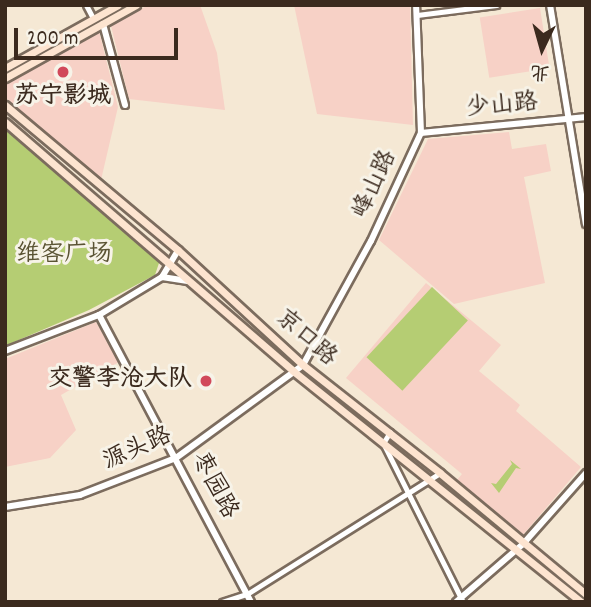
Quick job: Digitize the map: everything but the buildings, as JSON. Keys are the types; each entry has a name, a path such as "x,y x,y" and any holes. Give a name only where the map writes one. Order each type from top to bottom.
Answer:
{"main road":[{"path":"5,68 118,5"},
{"path":"5,78 136,5"},
{"name":"京口路","path":"5,105 178,250 303,365 440,472 586,594"},
{"name":"京口路","path":"8,125 171,263 293,372 581,602"}],"street":[{"path":"86,5 93,18"},
{"name":"峰山路","path":"303,365 371,241 421,134 416,5"},
{"path":"417,15 496,5"},
{"path":"550,5 586,224"},
{"path":"103,24 125,105"},
{"name":"少山路","path":"421,134 586,117"},
{"path":"5,351 99,315 162,277 178,250"},
{"path":"162,277 193,283"},
{"name":"枣园路","path":"99,315 251,602"},
{"name":"源头路","path":"5,507 80,495 176,458 303,365"},
{"path":"390,432 383,443 460,600 523,544 586,473"},
{"path":"222,602 247,594 440,472"}],"shaded area":[{"path":"148,5 200,5 217,53 225,110 129,99 111,26"},
{"path":"294,5 410,5 413,125 317,114"},
{"path":"540,8 550,68 489,78 480,18"},
{"path":"99,31 118,107 101,180 5,97 5,80"},
{"path":"509,132 512,149 546,144 551,171 524,177 545,283 454,304 379,240 428,139"},
{"path":"426,283 501,345 479,371 520,405 516,411 581,467 523,535 457,480 462,474 346,378"},
{"path":"96,322 119,362 61,395 76,430 50,458 5,467 5,359"}],"green space":[{"name":"维客广场","path":"11,129 160,260 155,275 89,310 7,345 5,131"},
{"path":"432,287 468,320 402,391 367,357"},
{"path":"510,460 521,469 516,468 499,493 491,483 496,484 512,464"}],"place":[{"name":"苏宁影城","path":"63,72"},
{"name":"交警李沧大队","path":"206,381"}]}
